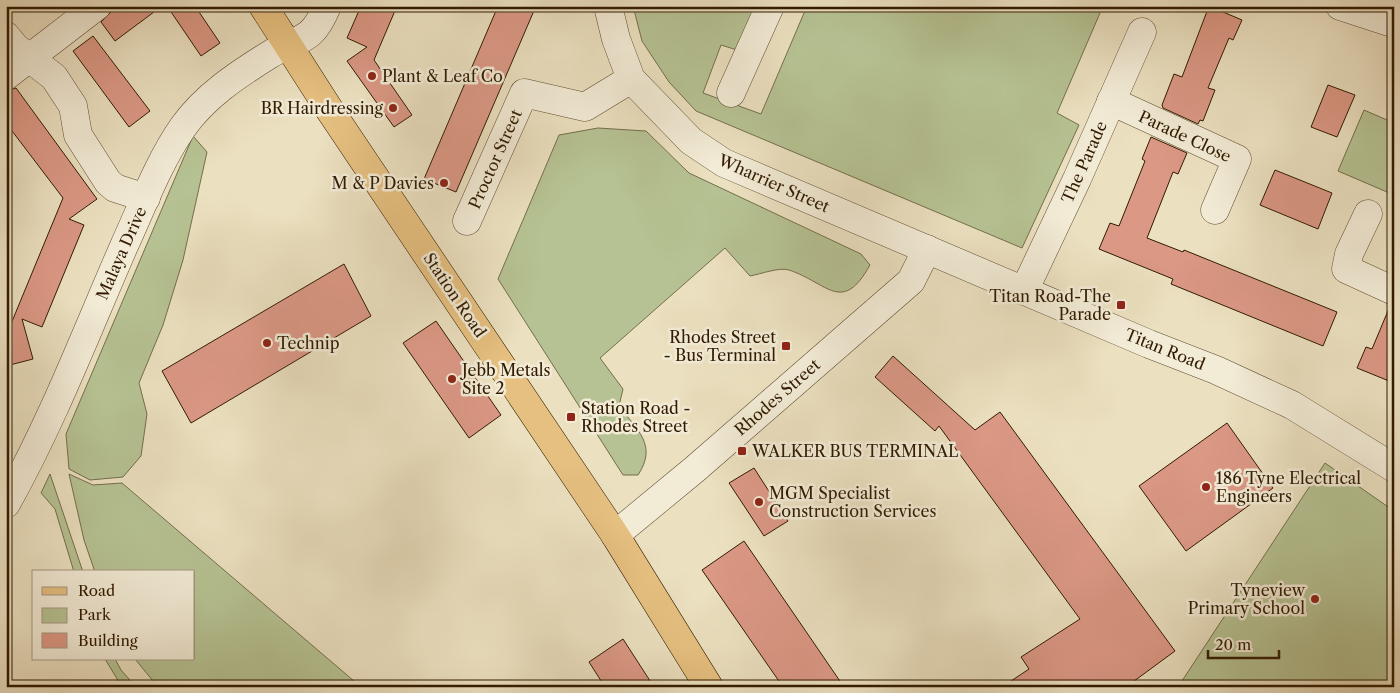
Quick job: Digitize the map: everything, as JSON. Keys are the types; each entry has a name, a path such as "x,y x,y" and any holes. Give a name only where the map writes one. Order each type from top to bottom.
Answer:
{"main road":[{"name":"Station Road","path":"263,6 290,45 329,109 615,535 709,687"}],"street":[{"path":"6,76 97,6"},
{"name":"Malaya Drive","path":"6,504 44,430 146,198 172,145 195,112 233,77 272,53 305,39 312,33 327,6"},
{"name":"Wharrier Street","path":"608,6 616,40 631,79 691,141 724,163 927,249"},
{"path":"731,94 770,6"},
{"path":"1340,6 1390,22"},
{"name":"The Parade","path":"1024,291 1142,32"},
{"path":"6,36 16,48 54,76 73,106 78,135 108,182 115,188 146,198"},
{"name":"Proctor Street","path":"467,221 524,93 585,106 631,79"},
{"name":"Parade Close","path":"1111,101 1237,159 1215,210"},
{"path":"1368,214 1349,254 1346,269 1394,291"},
{"name":"Rhodes Street","path":"615,535 695,469 911,281 927,249"},
{"name":"Titan Road","path":"927,249 1216,370 1292,405 1390,458"}],"green space":[{"path":"633,6 756,6 737,50 721,45 703,93 761,114 807,6 1103,6 1057,113 1079,125 1022,248 696,111 669,82 642,41"},
{"path":"1364,110 1394,123 1394,195 1338,171"},
{"path":"598,128 646,131 689,173 861,254 870,265 851,289 842,292 824,287 785,269 750,276 725,248 600,358 623,389 619,406 638,430 646,446 644,464 638,475 623,475 498,279 559,135"},
{"path":"193,136 207,152 183,260 163,325 139,383 147,414 141,456 123,477 90,480 69,469 66,434"},
{"name":"Tyneview Primary School","path":"1325,463 1394,511 1394,687 1178,687"},
{"path":"50,474 82,570 73,570 55,509 41,493"},
{"path":"69,474 93,485 122,483 361,687 158,687 136,660 195,660 195,570 94,570 84,540"},
{"path":"106,660 116,660 121,670 136,687 122,687"}],"building":[{"path":"112,6 162,6 115,41 101,22 111,12"},
{"path":"167,6 195,6 220,43 201,56"},
{"path":"361,6 397,6 374,60 412,115 394,127 347,61 367,47 347,38"},
{"path":"498,6 536,6 456,192 424,179"},
{"path":"1209,6 1242,20 1233,40 1229,38 1208,88 1215,90 1203,121 1200,120 1198,124 1163,108 1162,105 1174,74 1182,77"},
{"path":"93,36 150,111 129,127 73,51"},
{"path":"1328,85 1355,95 1337,137 1311,127"},
{"path":"16,88 97,199 69,219 84,225 42,327 22,319 33,359 6,366 6,336 63,198 6,123 6,91"},
{"path":"1151,137 1187,153 1178,174 1173,172 1147,238 1183,252 1184,250 1337,312 1323,346 1171,284 1173,279 1099,249 1110,223 1119,226 1145,161 1142,159"},
{"path":"1275,170 1332,193 1318,229 1260,205"},
{"name":"Technip","path":"344,264 371,316 191,423 162,371"},
{"path":"1390,306 1394,306 1394,383 1357,368 1366,347 1372,349"},
{"name":"Jebb Metals Site 2","path":"436,321 501,415 469,438 403,343"},
{"path":"893,356 975,430 1000,412 1175,651 1126,687 1002,687 1029,669 1021,657 1080,619 939,426 935,431 875,377"},
{"name":"186 Tyne Electrical Engineers","path":"1227,423 1273,488 1186,551 1139,486"},
{"name":"MGM Specialist Construction Services","path":"754,468 788,521 764,536 729,483"},
{"path":"744,541 844,687 783,687 702,570"},
{"path":"623,639 654,687 605,687 589,662"}],"place":[{"name":"Plant & Leaf Co","path":"372,76"},
{"name":"BR Hairdressing","path":"393,108"},
{"name":"M & P Davies","path":"444,183"},
{"name":"Titan Road-The Parade","path":"1121,305"},
{"name":"Technip","path":"267,343"},
{"name":"Rhodes Street - Bus Terminal","path":"786,346"},
{"name":"Jebb Metals Site 2","path":"452,379"},
{"name":"Station Road - Rhodes Street","path":"571,417"},
{"name":"WALKER BUS TERMINAL","path":"742,451"},
{"name":"186 Tyne Electrical Engineers","path":"1206,487"},
{"name":"MGM Specialist Construction Services","path":"759,502"},
{"name":"Tyneview Primary School","path":"1315,599"}]}
